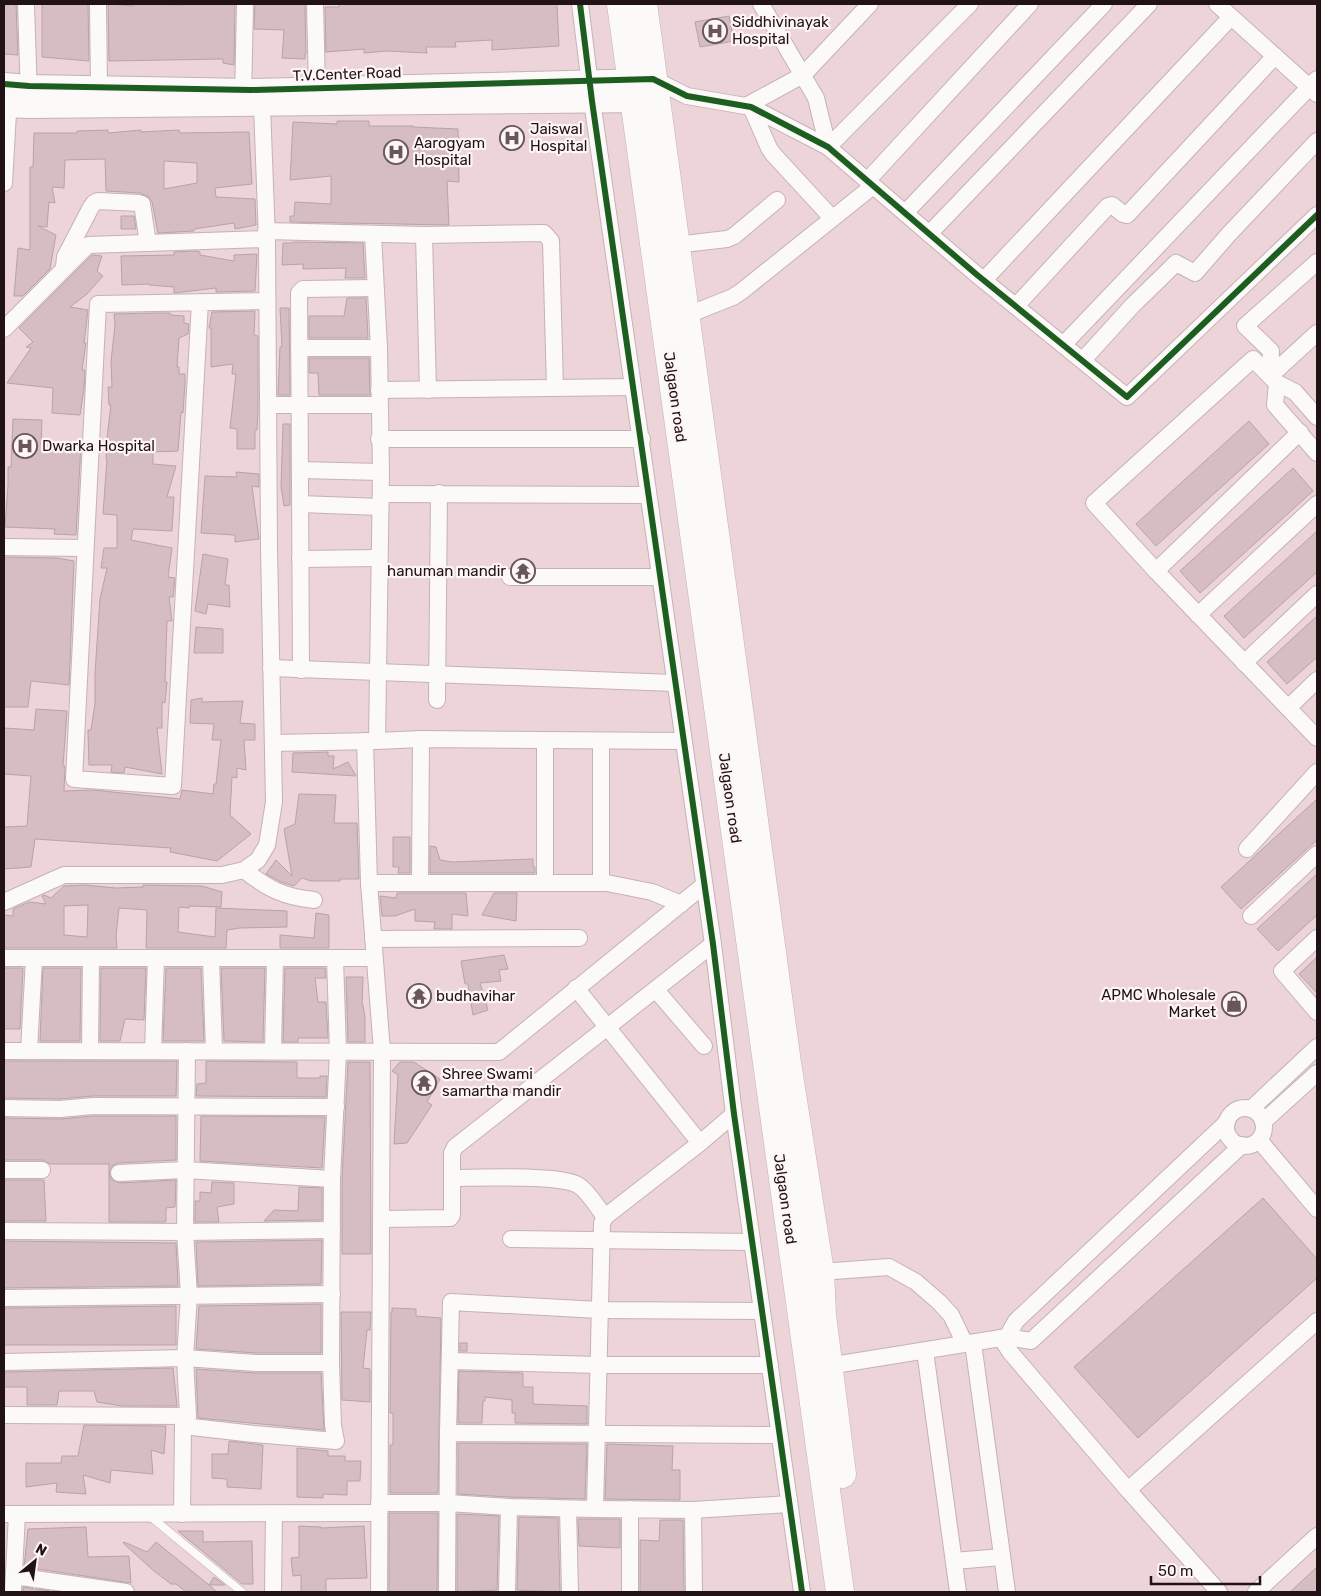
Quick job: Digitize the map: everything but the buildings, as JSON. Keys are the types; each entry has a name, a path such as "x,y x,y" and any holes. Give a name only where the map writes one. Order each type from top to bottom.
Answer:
{"highway":[{"name":"Jalgaon road","path":"621,4 644,90 675,244 787,1063 820,1272 822,1315 856,1592"},
{"name":"Jalgaon road","path":"643,4 644,90 840,1592"}],"street":[{"path":"4,182 26,4"},
{"path":"98,4 99,88"},
{"path":"4,902 64,875 222,875 244,870 258,860 267,845 274,802 266,235 252,98 245,4"},
{"path":"316,4 316,87"},
{"path":"580,4 633,387 642,439 659,577 713,944 734,1114 802,1592"},
{"path":"761,4 816,98 828,147"},
{"path":"832,218 773,154 748,107 803,75 870,4"},
{"path":"828,147 970,4"},
{"path":"685,316 742,292 832,218 870,183 1030,4"},
{"path":"905,213 1104,4"},
{"path":"929,234 1149,4"},
{"path":"984,280 1225,8 1275,56 1315,87 1064,344"},
{"path":"1016,306 1108,206 1112,205 1127,215 1275,56"},
{"name":"T.V.Center Road","path":"14,96 99,88 252,98 316,87 591,91"},
{"name":"T.V.Center Road","path":"14,96 252,98 644,90 748,107 828,147 984,280 1127,397 1317,215"},
{"path":"1083,360 1136,301 1176,263 1195,273 1229,234 1317,141"},
{"path":"675,244 734,236 777,200"},
{"path":"64,269 65,258 91,207 98,201 142,204 148,243"},
{"path":"4,329 88,245 266,235 544,233 551,240 555,388"},
{"path":"373,234 379,348 381,472 378,673 372,741 368,882 382,1051 379,1592"},
{"path":"424,235 428,390"},
{"path":"1317,262 1246,326 1271,350 1275,406 1317,453"},
{"path":"302,670 299,405 300,290 375,288"},
{"path":"200,302 173,786 74,779 98,304 200,302 267,301"},
{"path":"1273,379 1317,333"},
{"path":"299,348 379,348"},
{"path":"1317,417 1295,392 1273,379 1253,359 1094,503 1156,571 1317,738"},
{"path":"268,405 299,405 428,390 633,387"},
{"path":"1156,571 1300,432"},
{"path":"379,439 642,439"},
{"path":"300,470 381,472"},
{"path":"300,504 380,500 439,493 648,495"},
{"path":"437,700 439,493"},
{"path":"1198,615 1317,504"},
{"path":"4,547 85,548"},
{"path":"300,559 379,558"},
{"path":"510,577 659,577"},
{"path":"1244,663 1317,594"},
{"path":"272,668 674,683"},
{"path":"1288,708 1317,680"},
{"path":"273,744 421,740 683,741"},
{"path":"420,882 421,740"},
{"path":"545,741 545,883"},
{"path":"601,741 601,883"},
{"path":"1247,849 1317,772"},
{"path":"1250,916 1317,854"},
{"path":"244,870 259,882 278,892 294,898 314,900"},
{"path":"368,882 601,883 630,886 652,892 681,904"},
{"path":"4,1051 499,1052 704,885"},
{"path":"373,939 579,938"},
{"path":"1317,938 1282,971 1317,1012"},
{"path":"381,1219 448,1219 452,1215 452,1153 455,1147 713,944"},
{"path":"4,958 374,958"},
{"path":"29,1051 34,958"},
{"path":"90,1051 91,958"},
{"path":"152,1051 156,958"},
{"path":"212,958 214,1052"},
{"path":"273,1051 275,958"},
{"path":"4,1415 186,1421 254,1434 336,1440 333,1425 331,1363 332,1179 338,1052 335,958"},
{"path":"576,988 700,1143"},
{"path":"656,990 704,1046"},
{"path":"1251,1109 1317,1047"},
{"path":"182,1514 186,1421 185,1358 189,1295 185,1232 187,1051"},
{"path":"1263,1122 1317,1074"},
{"path":"4,1108 60,1109 93,1106 336,1107"},
{"path":"1004,1338 1016,1321 1227,1122 1233,1112 1239,1109 1251,1109 1260,1116 1263,1122 1262,1134 1259,1140 1248,1146 1242,1146 1231,1139 1226,1128 1227,1122"},
{"path":"595,1509 602,1223 605,1217 734,1114"},
{"path":"1259,1140 1316,1205"},
{"path":"828,1366 1004,1338 1031,1341 1242,1146"},
{"path":"4,1170 42,1170"},
{"path":"119,1173 186,1170 332,1179"},
{"path":"452,1178 561,1179 578,1185 586,1191 605,1217"},
{"path":"4,1230 185,1232 332,1230"},
{"path":"511,1239 752,1242"},
{"path":"820,1272 889,1267 916,1282 939,1302 951,1315 969,1343 1007,1592"},
{"path":"4,1298 332,1294"},
{"path":"447,1592 448,1433 452,1302 599,1310 762,1311"},
{"path":"1128,1490 1317,1321"},
{"path":"1004,1338 1011,1353 1128,1490 1220,1592"},
{"path":"925,1350 958,1592"},
{"path":"4,1362 185,1358 256,1362 331,1363"},
{"path":"450,1361 598,1365 770,1366"},
{"path":"448,1433 779,1435"},
{"path":"13,1592 14,1576 10,1514 274,1514 448,1503 568,1509 693,1510 789,1504"},
{"path":"507,1592 509,1507"},
{"path":"568,1509 570,1592"},
{"path":"630,1509 630,1592"},
{"path":"693,1510 694,1592"},
{"path":"272,1592 274,1514"},
{"path":"1256,1592 1317,1536"},
{"path":"954,1561 1002,1557"},
{"path":"14,1576 75,1589 126,1592"}],"lane":[{"path":"148,1514 242,1592"}],"cycle path":[{"path":"580,4 592,101 713,944 734,1114 802,1592"},
{"path":"4,84 251,90 653,79 687,96 751,107 828,147 976,274 1127,397 1317,215"}],"place":[{"name":"Siddhivinayak Hospital","path":"715,31"},
{"name":"Jaiswal Hospital","path":"512,138"},
{"name":"Aarogyam Hospital","path":"396,152"},
{"name":"Dwarka Hospital","path":"25,446"},
{"name":"hanuman mandir","path":"523,571"},
{"name":"budhavihar","path":"419,996"},
{"name":"APMC Wholesale Market","path":"1234,1004"},
{"name":"Shree Swami samartha mandir","path":"424,1083"}]}
